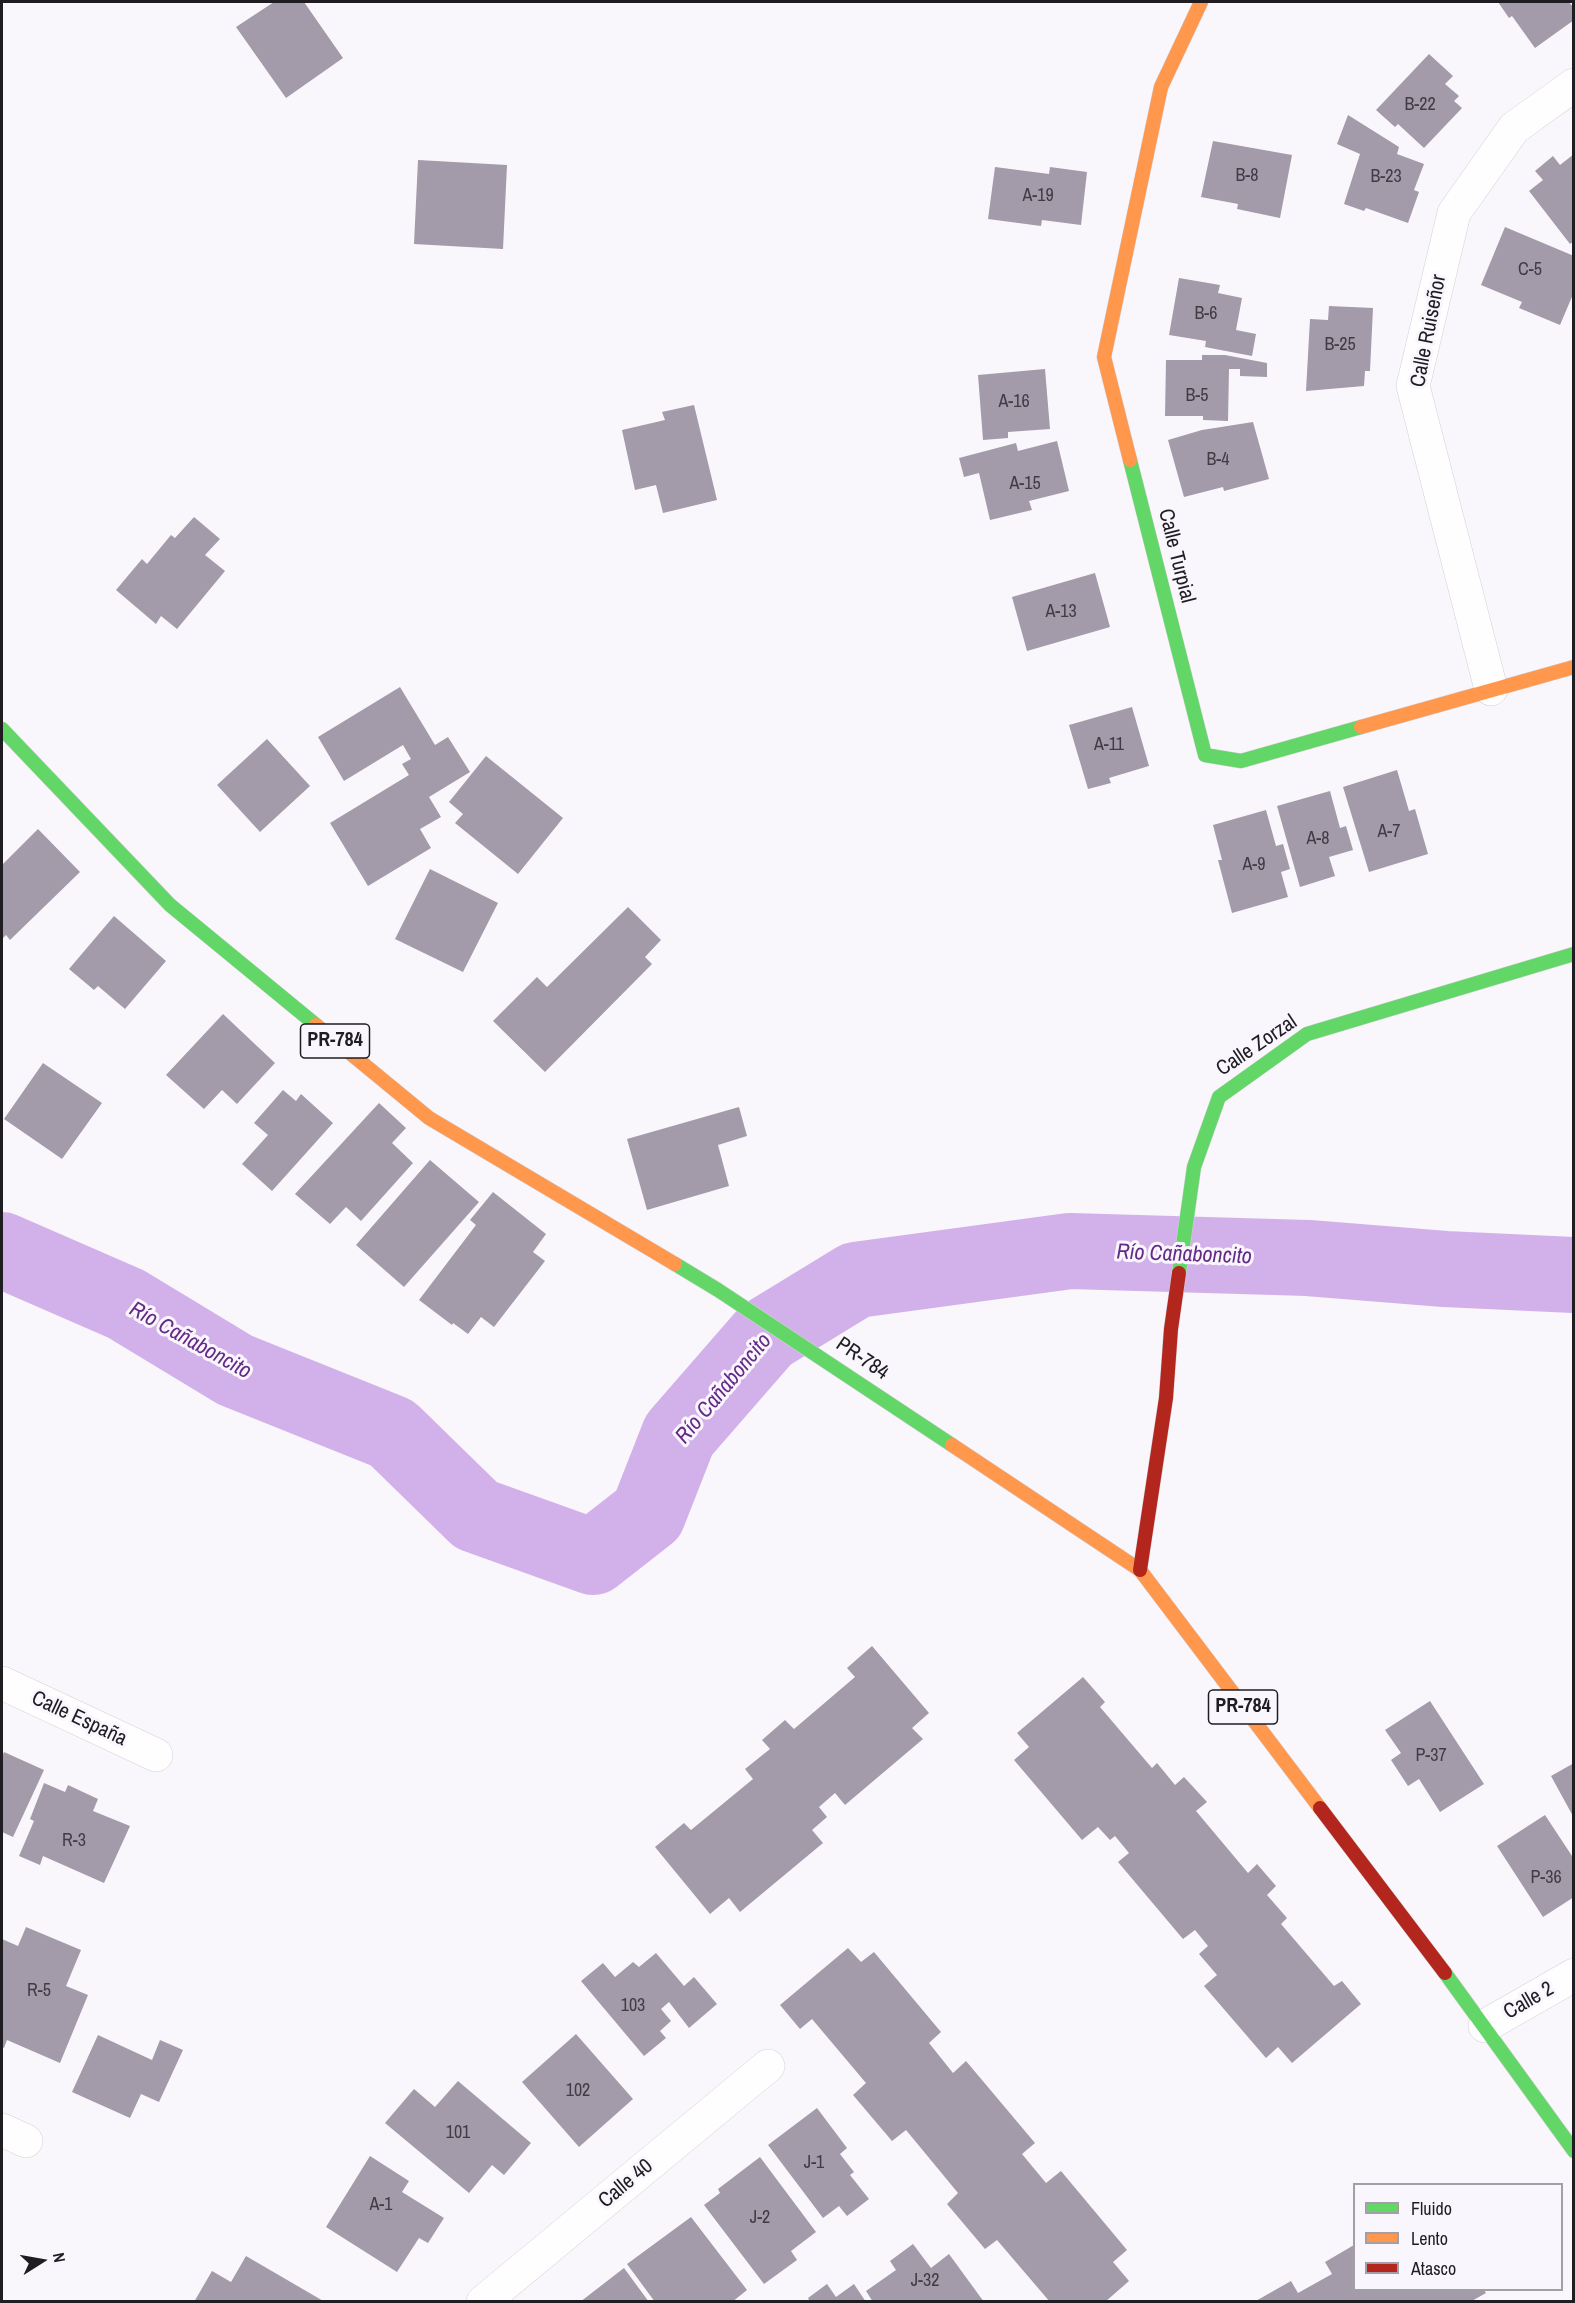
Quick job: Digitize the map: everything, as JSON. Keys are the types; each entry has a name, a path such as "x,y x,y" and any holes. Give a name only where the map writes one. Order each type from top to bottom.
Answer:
{"main road":[{"name":"Calle Turpial","path":"1202,2 1161,87 1104,357 1205,755 1241,761 1574,667"},
{"name":"PR-784","path":"2,729 170,905 429,1118 718,1290 1140,1570 1485,2026 1574,2151"},
{"name":"Calle Zorzal","path":"1140,1570 1166,1398 1172,1329 1194,1167 1219,1098 1307,1035 1574,954"}],"street":[{"name":"Calle Ruiseñor","path":"1491,689 1413,386 1454,213 1514,128 1574,85"},
{"name":"Calle España","path":"2,1683 156,1755"},
{"name":"Calle 2","path":"1485,2026 1574,1975"},
{"name":"Calle 40","path":"483,2301 768,2066"}],"building":[{"path":"274,2 304,2 343,58 286,98 236,27"},
{"path":"1498,2 1569,2 1574,8 1574,20 1535,48 1512,16 1509,18"},
{"path":"1429,54 1453,76 1445,84 1459,96 1454,101 1462,108 1424,148 1398,124 1395,127 1376,110"},
{"path":"1348,115 1399,147 1397,154 1424,164 1414,190 1419,192 1408,223 1366,208 1364,211 1344,204 1360,154 1337,144"},
{"path":"1213,141 1292,155 1280,218 1237,209 1238,204 1201,197"},
{"path":"1574,154 1574,241 1570,244 1529,191 1543,180 1535,171 1553,156 1560,165"},
{"path":"418,160 507,165 503,249 414,244"},
{"path":"995,167 1049,174 1050,167 1087,172 1081,225 1042,220 1041,226 988,219"},
{"path":"1505,227 1574,256 1574,292 1560,325 1519,308 1522,302 1481,285"},
{"path":"1179,278 1220,285 1218,293 1242,298 1236,330 1256,334 1252,356 1205,347 1206,341 1169,335"},
{"path":"1329,306 1373,308 1370,371 1365,371 1364,386 1306,391 1310,319 1328,320"},
{"path":"1202,355 1225,355 1267,363 1267,377 1240,376 1240,369 1229,369 1228,421 1203,420 1203,416 1165,416 1166,360 1202,360"},
{"path":"1045,369 1050,429 1008,432 1008,438 983,440 978,375"},
{"path":"694,405 717,500 663,513 656,485 635,490 622,430 665,420 662,412"},
{"path":"1253,422 1269,479 1224,491 1223,487 1184,497 1168,440 1202,430"},
{"path":"1057,441 1069,491 1029,501 1032,510 990,520 979,473 964,477 959,458 1016,443 1018,451"},
{"path":"194,517 220,539 205,555 225,571 177,629 161,616 156,624 116,590 142,559 147,564 171,535 175,538"},
{"path":"1095,573 1110,627 1027,651 1012,597"},
{"path":"400,687 435,745 448,737 470,772 429,797 441,817 420,829 431,848 368,886 330,823 409,775 402,764 411,759 403,745 344,781 318,737"},
{"path":"1132,707 1149,766 1109,778 1111,783 1088,789 1069,725"},
{"path":"267,739 310,786 260,832 217,785"},
{"path":"486,756 563,818 518,874 455,823 463,814 449,802"},
{"path":"1397,770 1409,811 1415,809 1428,854 1369,872 1343,787"},
{"path":"1330,791 1340,828 1346,826 1353,850 1329,857 1335,876 1300,887 1277,806"},
{"path":"1266,810 1276,846 1283,844 1290,869 1281,872 1288,897 1232,913 1218,860 1222,860 1213,825"},
{"path":"38,829 80,872 10,940 6,935 2,939 2,865"},
{"path":"430,869 498,903 463,972 395,939"},
{"path":"628,907 661,940 645,957 652,964 545,1072 493,1021 537,977 547,987"},
{"path":"114,916 166,961 125,1009 98,986 94,990 69,969"},
{"path":"223,1014 275,1063 237,1104 222,1090 204,1109 166,1075"},
{"path":"43,1063 102,1103 62,1159 4,1119"},
{"path":"283,1090 296,1101 301,1094 333,1123 272,1191 242,1164 268,1135 254,1123"},
{"path":"379,1103 406,1128 392,1143 413,1163 361,1221 346,1207 330,1224 295,1194"},
{"path":"739,1107 747,1136 718,1145 729,1186 647,1210 627,1139"},
{"path":"430,1160 479,1202 404,1287 356,1245"},
{"path":"493,1192 546,1234 533,1252 545,1261 494,1327 481,1317 468,1334 419,1300 476,1225 470,1220"},
{"path":"872,1646 929,1713 912,1728 923,1739 845,1805 835,1793 819,1807 827,1817 812,1830 823,1843 740,1912 729,1898 710,1914 655,1847 684,1823 691,1830 753,1779 745,1769 770,1749 762,1740 785,1720 794,1729 855,1677 847,1668"},
{"path":"1083,1677 1105,1702 1100,1707 1152,1768 1157,1763 1175,1785 1184,1777 1207,1802 1196,1811 1248,1873 1257,1864 1276,1886 1267,1895 1287,1918 1281,1924 1334,1986 1342,1981 1361,2004 1292,2063 1278,2047 1266,2058 1204,1986 1217,1975 1199,1954 1208,1946 1195,1930 1183,1939 1118,1862 1129,1853 1115,1836 1110,1840 1098,1827 1082,1840 1014,1760 1029,1747 1017,1733"},
{"path":"1430,1701 1484,1784 1440,1812 1419,1779 1408,1786 1391,1760 1401,1753 1385,1730"},
{"path":"4,1752 44,1770 13,1837 2,1832 2,1757"},
{"path":"1574,1763 1574,1818 1551,1776"},
{"path":"44,1783 65,1792 68,1785 98,1799 93,1811 130,1826 104,1883 43,1856 40,1865 19,1856 34,1821 30,1819"},
{"path":"1545,1815 1574,1859 1574,1897 1543,1917 1497,1846"},
{"path":"26,1927 81,1950 66,1986 88,1995 60,2063 7,2040 4,2048 2,2047 2,1939 18,1946"},
{"path":"848,1948 861,1962 874,1952 941,2032 929,2043 953,2073 966,2061 1035,2143 1022,2154 1046,2183 1061,2171 1127,2250 1113,2262 1129,2281 1105,2302 1050,2302 997,2240 985,2249 947,2204 958,2193 906,2130 892,2141 853,2095 866,2083 812,2019 800,2029 780,2005"},
{"path":"656,1953 684,1986 694,1977 717,2004 689,2028 669,2002 661,2009 671,2021 660,2031 666,2038 644,2056 581,1981 603,1963 615,1977 633,1962 639,1967"},
{"path":"576,2034 633,2099 579,2147 522,2082"},
{"path":"98,2035 152,2060 160,2040 183,2050 159,2102 141,2094 130,2118 72,2092"},
{"path":"458,2081 531,2143 504,2175 492,2165 469,2193 385,2123 414,2089 435,2107"},
{"path":"817,2108 847,2148 840,2154 854,2172 850,2175 869,2199 847,2216 839,2206 823,2218 768,2145"},
{"path":"370,2156 409,2181 402,2192 444,2218 428,2243 419,2238 397,2272 326,2227"},
{"path":"760,2157 816,2232 791,2251 797,2260 764,2284 704,2205 720,2193 718,2189"},
{"path":"691,2217 747,2290 732,2302 655,2302 627,2264"},
{"path":"913,2244 931,2268 949,2254 984,2302 873,2302 866,2291 896,2270 890,2261"},
{"path":"1353,2246 1353,2291 1485,2291 1486,2293 1470,2302 1254,2302 1291,2281 1298,2293 1332,2274 1325,2262"},
{"path":"246,2256 325,2302 194,2302 212,2271 231,2282"},
{"path":"624,2268 649,2302 580,2302"},
{"path":"827,2284 836,2297 854,2284 866,2302 810,2302 808,2298"}],"waterway":[{"name":"Río Cañaboncito","path":"2,1250 126,1304 235,1370 392,1433 476,1515 593,1557 648,1514 679,1435 766,1335 856,1280 1070,1251 1308,1258 1445,1269 1574,1275"}],"traffic: fast":[{"path":"1130,460 1205,755 1241,761 1361,727"},
{"path":"2,729 170,905 316,1025"},
{"path":"1179,1273 1194,1167 1219,1097 1307,1034 1574,954"},
{"path":"675,1264 952,1445"},
{"path":"1445,1973 1574,2151"}],"traffic: slow":[{"path":"1130,460 1104,357 1161,87 1201,2"},
{"path":"1361,727 1574,667"},
{"path":"316,1025 429,1118 675,1264"},
{"path":"952,1445 1140,1570 1320,1808"}],"traffic: jam":[{"path":"1140,1570 1166,1398 1171,1329 1179,1273"},
{"path":"1320,1808 1445,1973"}]}
